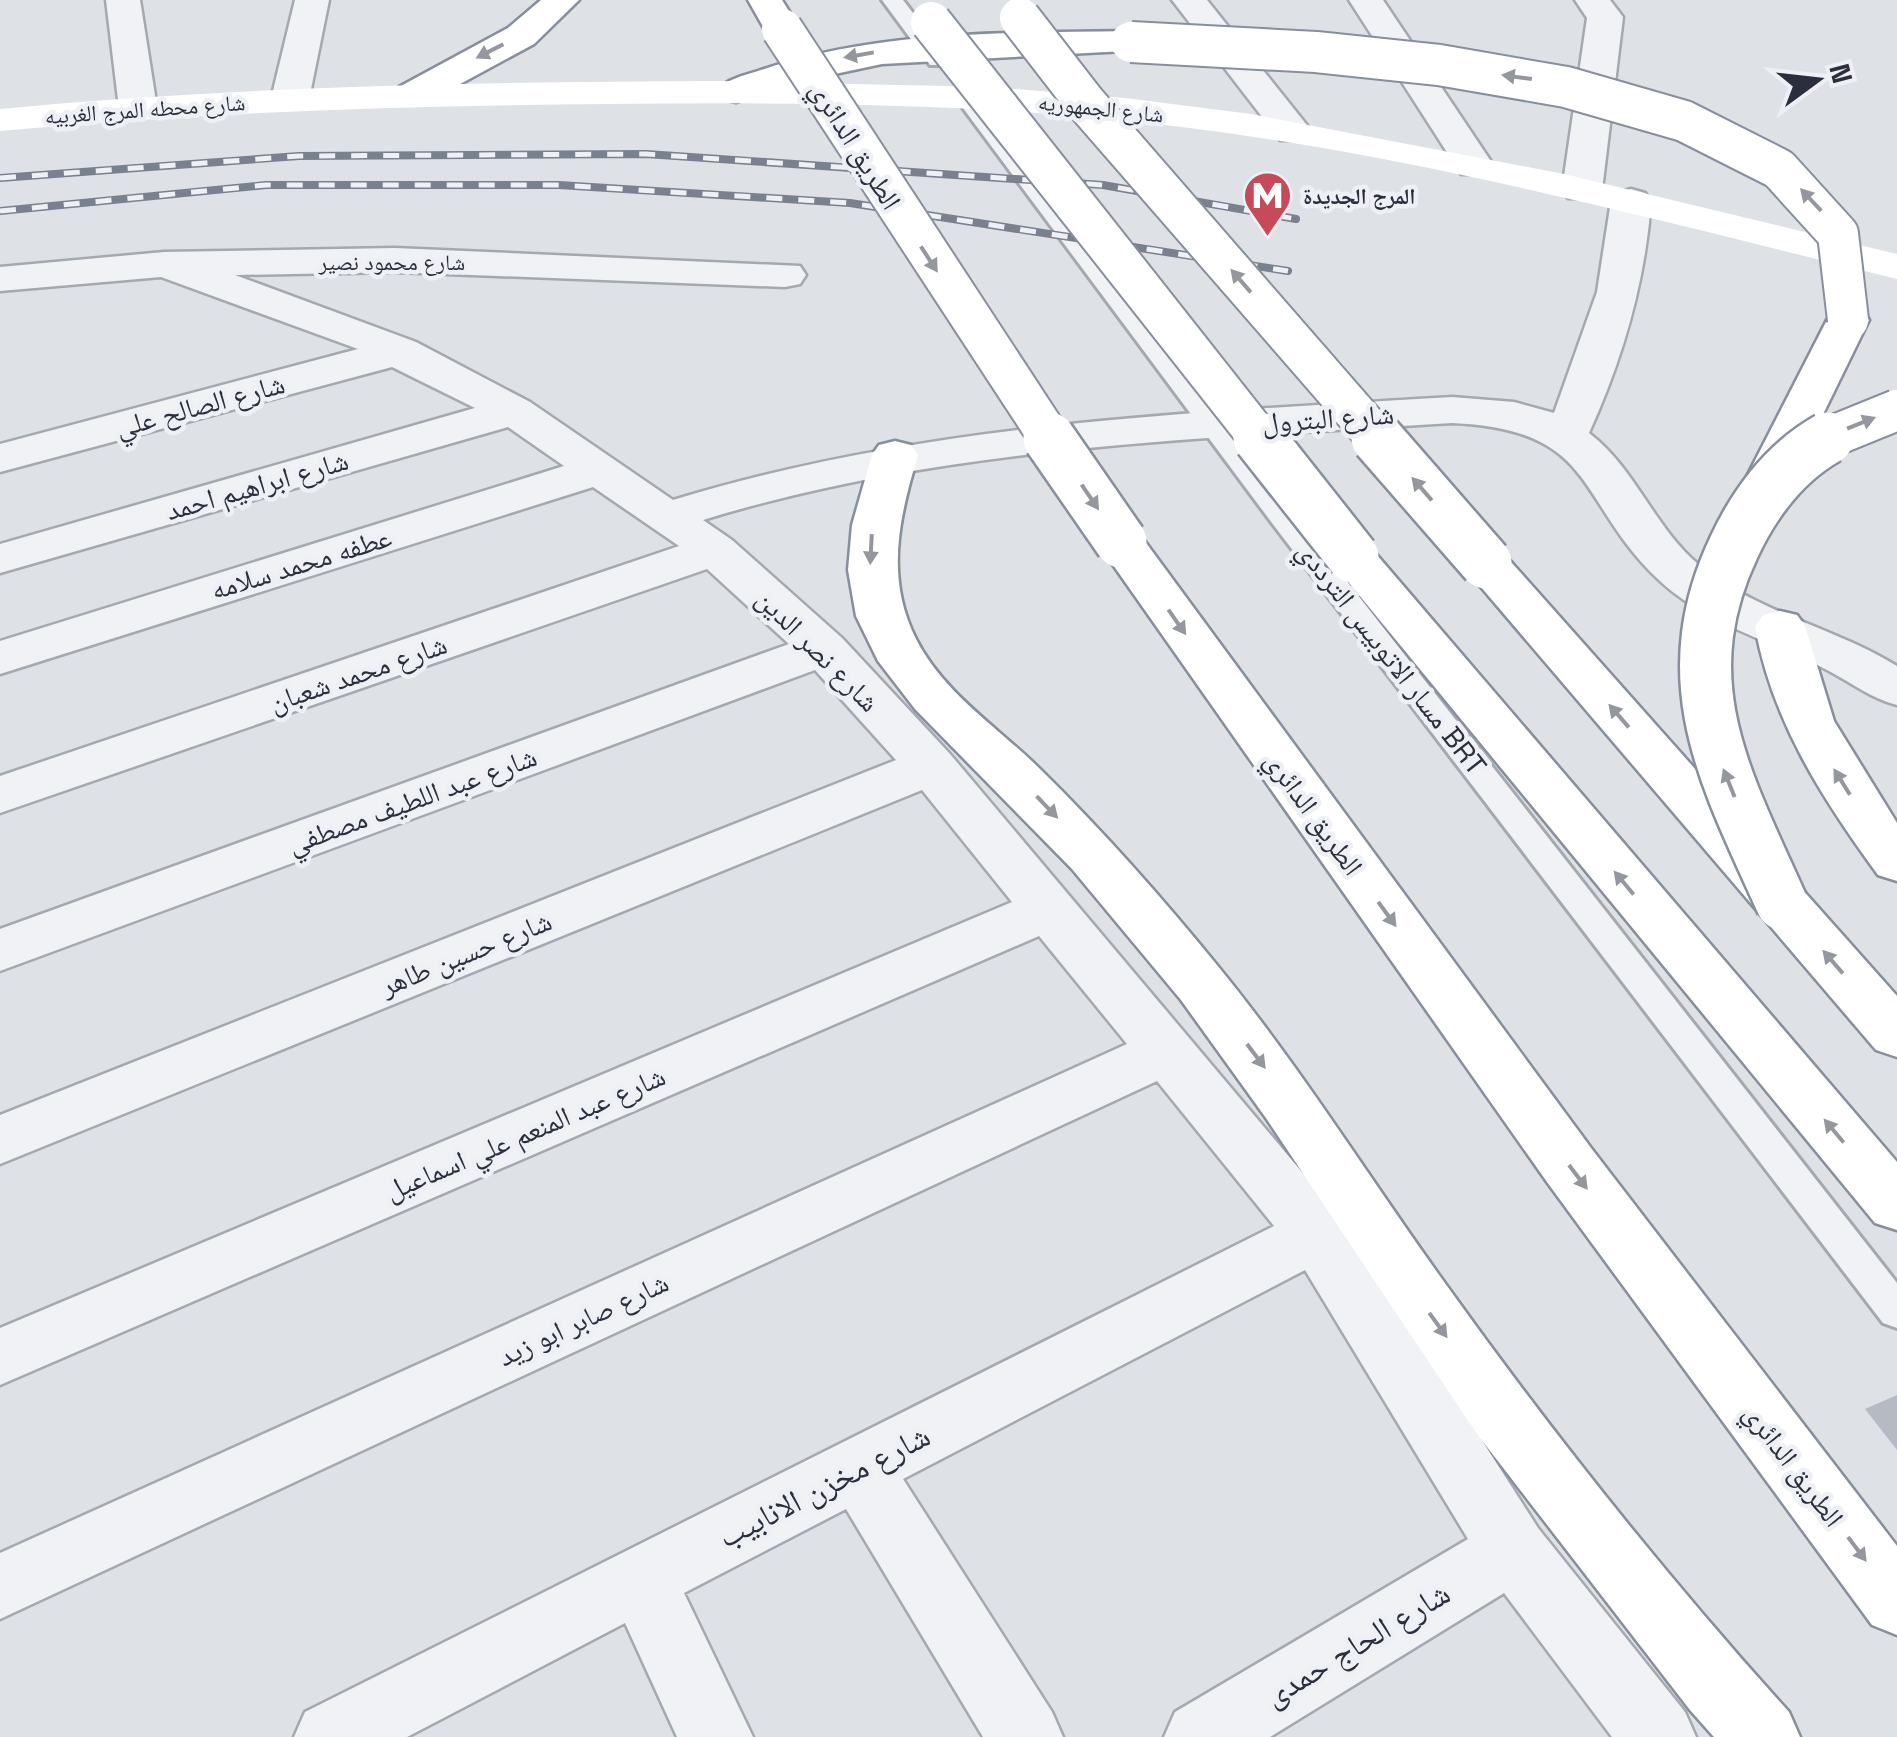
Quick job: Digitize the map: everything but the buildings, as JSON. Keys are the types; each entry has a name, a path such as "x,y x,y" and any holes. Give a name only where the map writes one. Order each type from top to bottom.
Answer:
{"main road":[{"path":"412,94 520,36 562,0"},
{"name":"الطريق الدائري","path":"765,0 954,298 1120,542 1558,1149 1897,1602"},
{"path":"915,0 1352,557 1897,1205"},
{"path":"1006,0 1085,102 1897,1035"},
{"path":"736,91 807,66 885,50 1130,42 1362,58 1574,86 1672,114 1767,162 1806,194 1833,227 1852,274 1853,297 1848,320 1746,517 1709,604 1702,670 1714,744 1782,904"},
{"name":"شارع الجمهوريه","path":"290,99 736,91 996,98 1126,110 1293,132 1475,166 1729,222 1897,267"},
{"name":"شارع محطه المرج الغربيه","path":"0,120 290,99"},
{"path":"1763,490 1816,445 1897,410"},
{"path":"895,455 874,522 871,580 878,612 913,675 1058,818 1205,989 1301,1119 1420,1299 1523,1444 1762,1737"},
{"path":"1780,626 1798,704 1862,814 1897,862"}],"street":[{"path":"123,0 138,108"},
{"path":"290,99 312,0"},
{"path":"1189,0 1293,132"},
{"path":"1366,0 1475,166"},
{"path":"1582,190 1605,17 1592,0"},
{"path":"1566,435 1606,342 1619,298 1631,201"},
{"name":"شارع محمود نصير","path":"0,279 164,264 394,260 785,275"},
{"name":"شارع نصر الدين","path":"164,264 309,312 401,351 514,411 716,550 824,649 931,766 1316,1234 1513,1550 1658,1737"},
{"name":"شارع الصالح علي","path":"0,458 401,351"},
{"name":"شارع البترول","path":"668,516 778,480 895,455 1016,439 1452,410 1521,417 1566,435 1598,461 1642,527 1684,577 1871,671 1897,689"},
{"name":"شارع ابراهيم احمد","path":"0,559 514,411"},
{"name":"عطفه محمد سلامه","path":"0,658 602,469"},
{"name":"شارع محمد شعبان","path":"0,796 716,550"},
{"name":"شارع عبد اللطيف مصطفي","path":"0,952 824,649"},
{"name":"شارع حسين طاهر","path":"0,1140 931,766"},
{"name":"شارع عبد المنعم علي اسماعيل","path":"0,1357 1049,908"},
{"name":"شارع صابر ابو زيد","path":"0,1587 1167,1051"},
{"name":"شارع مخزن الانابيب","path":"351,1732 1316,1234"},
{"path":"859,1469 1025,1737"},
{"name":"شارع الحاج حمدى","path":"1202,1737 1513,1550"},
{"path":"641,1579 715,1737"}],"lane":[{"name":"مسار الاتوبيس الترددي BRT","path":"892,0 1294,532 1897,1312"}],"railway":[{"path":"0,178 299,156 646,154 1103,185 1296,219"},
{"path":"0,211 266,185 559,185 850,203 1288,271"}],"place":[{"name":"المرج الجديدة","path":"1268,238"}]}
